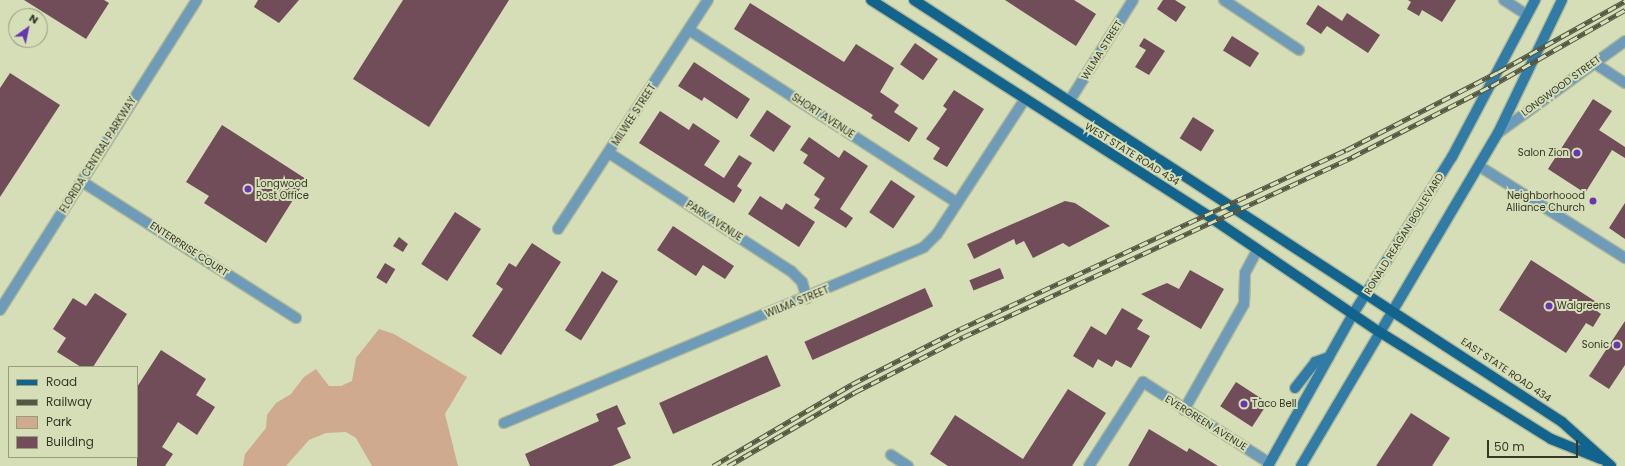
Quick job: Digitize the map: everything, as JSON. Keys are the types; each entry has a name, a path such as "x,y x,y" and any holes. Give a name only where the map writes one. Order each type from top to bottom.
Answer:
{"main road":[{"name":"WEST STATE ROAD 434","path":"871,0 1257,250 1378,331"},
{"name":"WEST STATE ROAD 434","path":"914,0 1391,308"},
{"name":"RONALD REAGAN BOULEVARD","path":"1268,464 1367,292 1452,157 1535,0"},
{"path":"1301,466 1391,308 1498,133 1562,0"},
{"name":"EAST STATE ROAD 434","path":"1391,308 1562,422 1601,459 1611,466"},
{"name":"EAST STATE ROAD 434","path":"1378,331 1551,439 1601,459"},
{"path":"1295,388 1315,362 1329,357"}],"street":[{"name":"FLORIDA CENTRAL PARKWAY","path":"0,310 197,0"},
{"name":"MILWEE STREET","path":"558,229 708,0"},
{"name":"WILMA STREET","path":"1070,100 1133,0"},
{"path":"1224,0 1299,50"},
{"path":"1504,0 1527,15"},
{"name":"SHORT AVENUE","path":"689,30 957,203"},
{"name":"LONGWOOD STREET","path":"1498,133 1625,41"},
{"path":"1594,63 1625,83"},
{"name":"WILMA STREET","path":"504,423 807,298 924,247 957,203 1024,98"},
{"name":"PARK AVENUE","path":"609,153 791,271 802,282 807,298"},
{"path":"1479,166 1625,258"},
{"name":"ENTERPRISE COURT","path":"81,181 296,318"},
{"path":"1184,410 1244,304 1245,273 1257,250"},
{"name":"EVERGREEN AVENUE","path":"1089,466 1143,382 1268,464"},
{"path":"891,455 908,466"}],"green space":[{"path":"379,329 394,334 467,377 445,414 458,466 372,466 356,438 346,432 326,433 309,440 286,466 243,466 245,454 266,428 267,415 276,403 291,394 304,377 316,369 329,386 341,386 352,381 356,358"}],"building":[{"path":"24,0 104,0 109,3 86,39 48,15 48,8 37,8"},
{"path":"258,0 299,0 279,23 254,7"},
{"path":"403,0 509,0 429,127 353,79"},
{"path":"1005,0 1074,0 1096,14 1076,46"},
{"path":"1163,0 1175,0 1186,7 1176,22 1157,9"},
{"path":"1408,0 1456,0 1442,22 1422,10 1419,16 1407,9 1411,2"},
{"path":"750,3 844,62 856,44 894,68 880,92 899,105 894,112 918,128 909,142 871,118 873,115 734,29"},
{"path":"1318,5 1342,21 1347,13 1380,35 1368,53 1327,26 1321,34 1306,24"},
{"path":"1232,36 1259,53 1250,67 1223,50"},
{"path":"1144,38 1165,51 1149,75 1135,67 1146,50 1139,46"},
{"path":"915,43 938,59 923,80 900,64"},
{"path":"694,62 750,99 737,119 704,97 702,101 678,86"},
{"path":"10,73 60,105 0,197 0,88"},
{"path":"954,90 984,109 947,167 933,159 940,148 926,139 947,109 943,106"},
{"path":"1593,99 1612,111 1599,130 1625,147 1625,158 1612,150 1585,193 1548,169"},
{"path":"767,110 791,126 774,152 750,136"},
{"path":"660,111 689,130 693,123 720,141 704,165 724,178 739,155 752,163 737,186 742,190 734,203 639,143"},
{"path":"1193,117 1214,130 1201,151 1180,138"},
{"name":"Longwood Post Office","path":"222,125 306,179 266,243 204,203 209,196 186,182"},
{"path":"809,137 839,158 844,150 868,166 840,209 853,218 846,228 814,208 820,199 814,195 825,178 803,163 808,155 800,150"},
{"path":"891,180 915,196 893,229 869,212"},
{"path":"760,196 782,210 786,203 815,222 799,247 748,214"},
{"path":"1065,201 1075,203 1110,226 1069,247 1063,243 1033,258 1024,241 1016,245 1014,239 974,259 967,244"},
{"path":"1625,203 1625,239 1609,228"},
{"path":"455,212 481,229 447,281 421,264"},
{"path":"673,226 734,266 725,279 703,265 696,276 657,250"},
{"path":"399,237 408,244 403,252 393,246"},
{"path":"532,243 561,262 501,355 472,336 503,289 496,284 509,263 516,267"},
{"name":"Walgreens","path":"1531,260 1598,303 1594,309 1601,314 1593,327 1586,323 1566,353 1499,310"},
{"path":"385,263 395,269 387,284 376,278"},
{"path":"1000,268 1004,278 974,291 969,280"},
{"path":"1190,270 1224,289 1201,329 1141,294 1167,283 1179,289"},
{"path":"602,271 618,281 581,340 565,330"},
{"path":"925,288 933,306 813,360 804,342"},
{"path":"95,293 127,314 94,366 79,366 57,352 66,338 53,329 73,298 86,306"},
{"path":"1122,308 1143,320 1137,329 1150,336 1131,368 1116,360 1112,367 1098,359 1093,368 1073,356 1091,326 1106,335"},
{"name":"Sonic","path":"1625,321 1625,365 1609,389 1589,376"},
{"path":"161,350 206,379 196,395 215,407 197,435 178,422 162,447 173,454 165,466 137,466 138,385"},
{"path":"767,355 781,386 673,434 659,403"},
{"name":"Taco Bell","path":"1236,382 1268,403 1252,427 1220,406"},
{"path":"1068,389 1106,413 1072,466 948,466 930,454 955,415 1023,459"},
{"path":"617,405 626,424 617,428 631,458 612,466 530,466 525,454 599,421 596,414"},
{"path":"1411,413 1450,438 1432,466 1376,466"},
{"path":"1149,429 1187,452 1189,448 1218,466 1128,466"}],"railway":[{"path":"713,466 852,384 960,329 1346,150 1498,72 1625,1"},
{"path":"728,466 855,392 963,337 1352,157 1491,86 1625,10"}],"place":[{"name":"Salon Zion","path":"1577,153"},
{"name":"Longwood Post Office","path":"248,189"},
{"name":"Neighborhoood Alliance Church","path":"1593,201"},
{"name":"Walgreens","path":"1549,306"},
{"name":"Sonic","path":"1617,345"},
{"name":"Taco Bell","path":"1244,404"}]}
